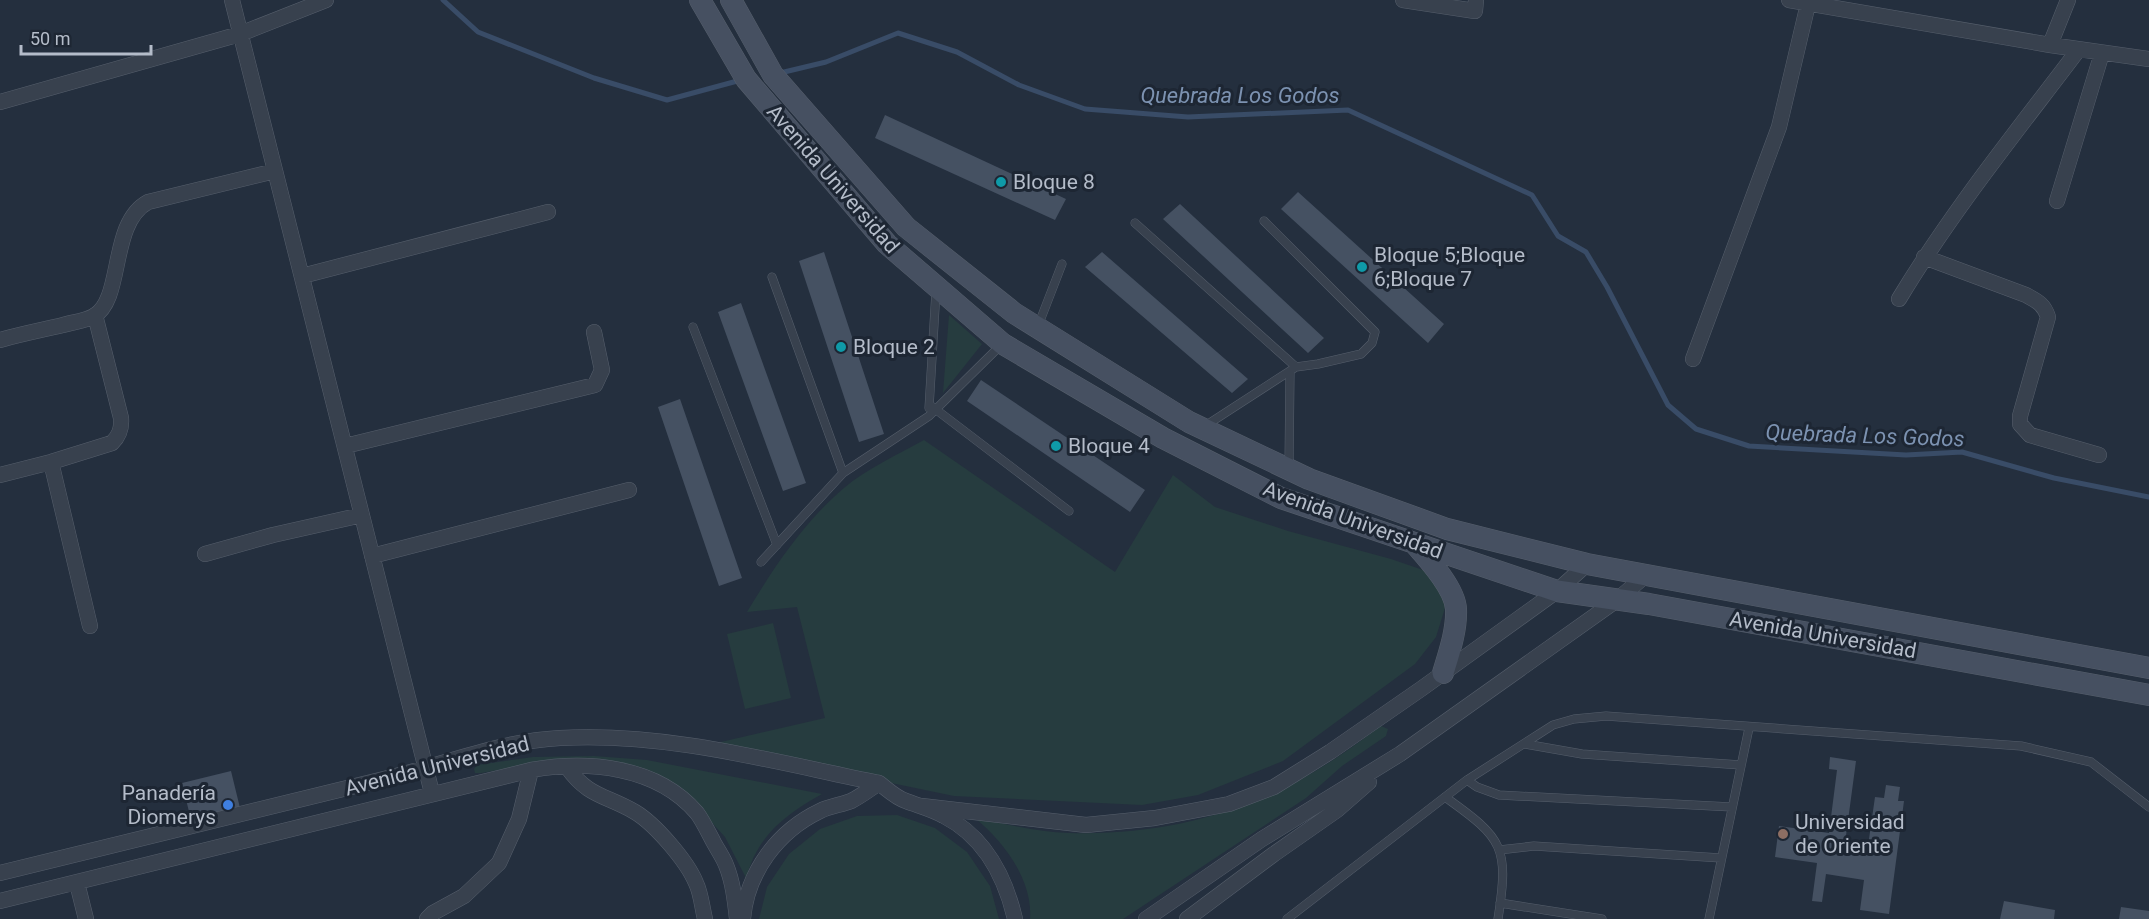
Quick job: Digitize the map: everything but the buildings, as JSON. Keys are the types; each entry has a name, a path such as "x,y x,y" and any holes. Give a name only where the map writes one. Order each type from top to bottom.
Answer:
{"street":[{"path":"232,0 432,793"},
{"path":"0,102 240,34 326,0"},
{"name":"Avenida Universidad","path":"700,0 746,79 887,244 1003,344 1163,438 1281,498 1557,591 2149,695"},
{"name":"Avenida Universidad","path":"731,0 773,75 906,227 1014,313 1037,328 1201,428 1289,470 1447,529 1587,564 2149,669"},
{"path":"1403,0 1475,11 1476,0"},
{"path":"1789,0 2050,45 2149,59"},
{"path":"2050,45 2068,0"},
{"path":"1693,359 1779,127 1808,4"},
{"path":"1899,299 1924,257 2079,49"},
{"path":"2057,201 2102,53"},
{"path":"0,340 80,321 95,315 106,302 131,217 148,202 275,171"},
{"path":"302,276 548,212"},
{"path":"1924,257 2026,295 2045,308 2048,317 2020,416 2020,424 2030,435 2099,455"},
{"path":"0,475 112,443 120,433 121,418 95,315"},
{"path":"345,446 595,385 602,370 594,332"},
{"path":"51,462 90,626"},
{"path":"372,556 629,490"},
{"path":"205,554 273,535 362,515"},
{"path":"1413,542 1443,577 1456,608 1452,642 1443,673"},
{"path":"743,919 744,908 754,877 771,849 794,827 821,810 852,800 879,783 903,801 922,806 1086,825 1155,819 1229,804 1274,787 1330,752 1443,673 1557,591 1587,564"},
{"path":"1146,919 1262,840 1400,754 1617,600 1646,575"},
{"name":"Avenida Universidad","path":"0,873 426,769 507,744 560,738 636,737 728,752 879,783"},
{"path":"1187,919 1337,810 1400,754"},
{"name":"Avenida Universidad","path":"0,901 531,770 601,766 638,774 675,792 698,814 726,863 732,884 737,919"},
{"path":"567,767 577,781 589,791 638,814 671,845 696,883 705,919"},
{"path":"427,919 433,913 464,896 499,863 519,819 531,770"},
{"path":"922,806 945,816 966,831 984,849 999,870 1006,886 1014,919"},
{"path":"77,883 86,919"}],"lane":[{"path":"1201,428 1293,369 1361,354 1372,343 1375,332 1264,221"},
{"path":"1135,223 1293,369 1289,470"},
{"path":"1037,328 1062,264"},
{"path":"772,277 843,473"},
{"path":"761,562 843,473 929,416 933,407 936,286"},
{"path":"693,327 777,545"},
{"path":"933,407 1003,344"},
{"path":"933,407 1069,511"},
{"path":"1287,919 1467,780 1553,726 1574,719 1596,717 2021,746 2091,762 2149,807"},
{"path":"1709,919 1749,728"},
{"path":"1525,744 1582,754 1741,765"},
{"path":"1467,780 1477,787 1499,795 1732,807"},
{"path":"1445,797 1490,833 1499,850 1504,873 1498,919"},
{"path":"1499,850 1534,846 1721,858"},
{"path":"1500,903 1602,919"}],"green space":[{"path":"949,315 982,344 943,393"},
{"path":"924,440 1115,572 1173,475 1215,507 1288,531 1423,570 1440,583 1445,608 1436,637 1415,664 1283,761 1198,795 1142,805 954,796 708,745 825,718 797,607 747,612 791,546 829,501 862,474"},
{"path":"773,623 791,698 745,709 727,634"},
{"path":"1381,726 1388,729 1386,736 1342,766 1306,798 1123,919 1030,919 1030,904 1022,876 1006,850 975,818 1069,833 1104,833 1173,825 1240,807 1272,794 1333,760"},
{"path":"594,756 647,760 822,794 794,811 777,825 755,854 746,878 725,837 704,814 640,778 534,764 481,773 475,773 474,769 477,765 533,757"},
{"path":"897,815 935,828 967,852 990,886 999,919 759,919 767,887 789,854 820,829 857,816"}],"waterway":[{"name":"Quebrada Los Godos","path":"443,0 478,32 594,78 667,100 741,80"},
{"name":"Quebrada Los Godos","path":"780,73 826,62 898,33 957,52 1019,85 1085,109 1188,117 1348,110 1532,195 1558,236 1586,252 1607,287 1668,405 1696,429 1749,446 1906,455 1962,452 2054,478 2149,497"}],"place":[{"name":"Bloque 8","path":"1001,182"},
{"name":"Bloque 5;Bloque 6;Bloque 7","path":"1362,267"},
{"name":"Bloque 2","path":"841,347"},
{"name":"Bloque 4","path":"1056,446"},
{"name":"Panadería Diomerys","path":"228,805"},
{"name":"Universidad de Oriente","path":"1783,834"}]}
